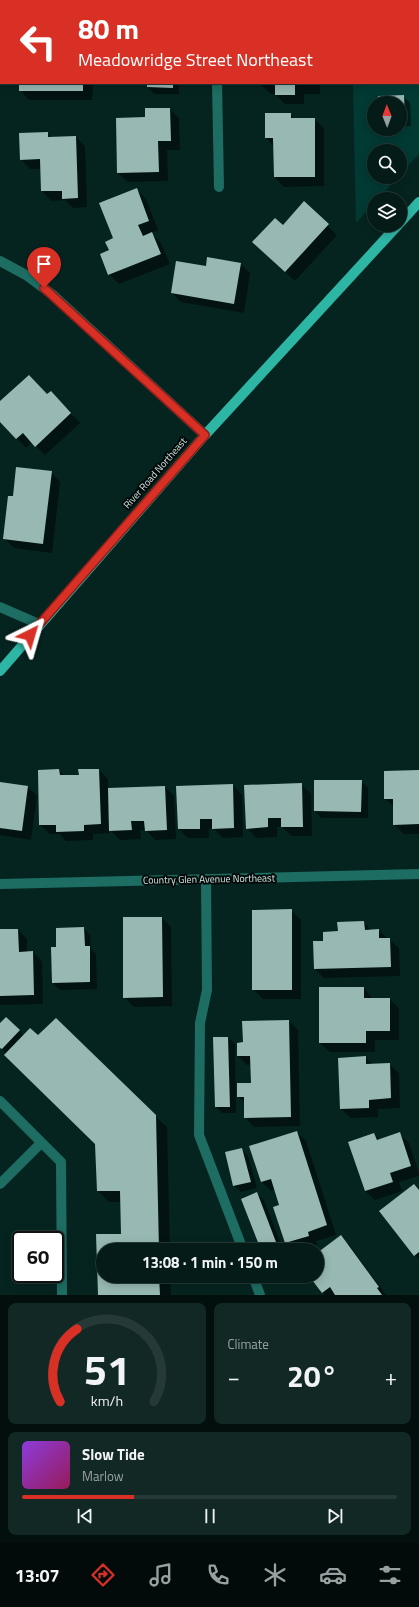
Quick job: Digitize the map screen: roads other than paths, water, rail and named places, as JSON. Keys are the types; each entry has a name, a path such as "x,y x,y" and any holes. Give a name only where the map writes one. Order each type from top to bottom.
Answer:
{"main road":[{"path":"407,215 419,202"},
{"name":"River Road Northeast","path":"0,671 39,624 205,435 392,232"}],"street":[{"path":"217,84 219,187"},
{"path":"0,261 26,274 53,295 205,435"},
{"path":"0,607 39,624"},
{"name":"Country Glen Avenue Northeast","path":"0,884 419,874"},
{"path":"206,879 207,990 200,1023 199,1135 240,1243"},
{"path":"0,1100 60,1162 62,1295"},
{"path":"0,1184 41,1143"},
{"path":"256,1283 260,1295"}]}
